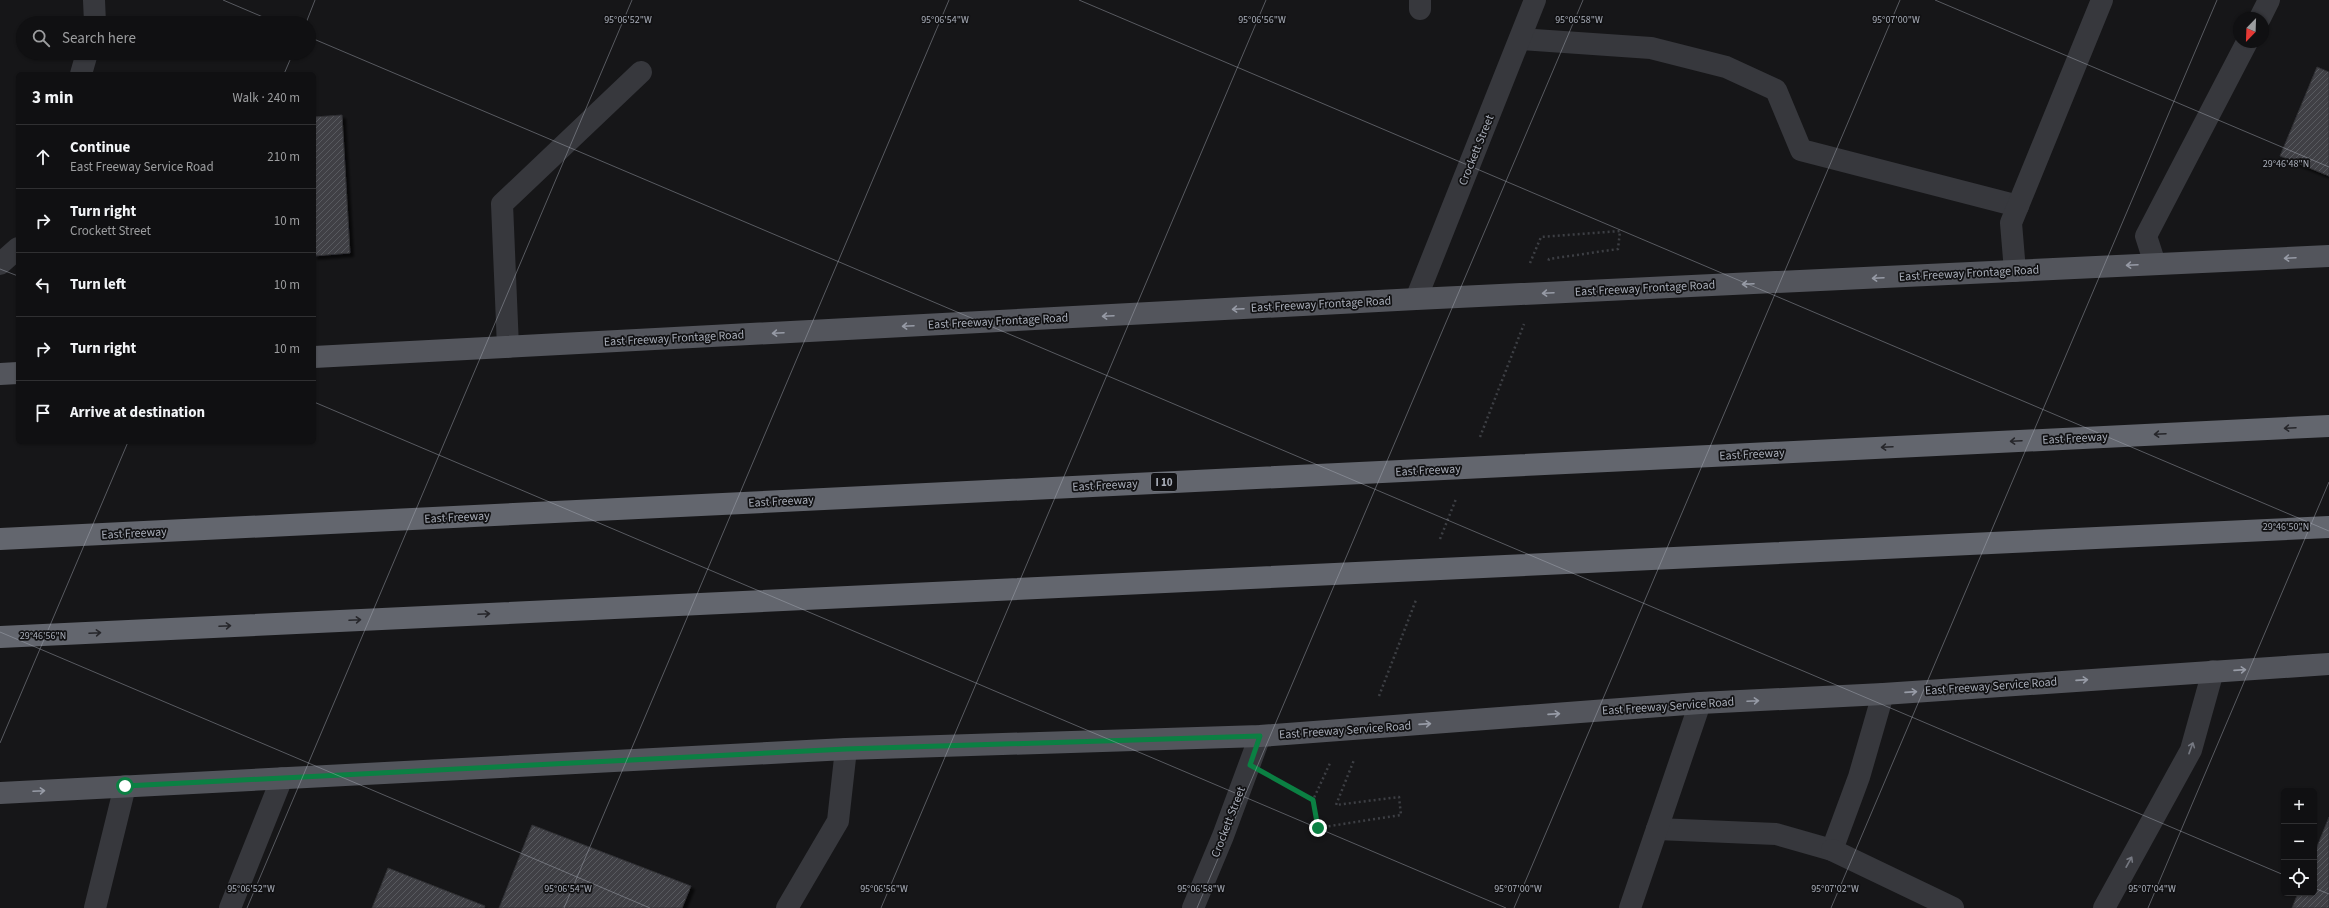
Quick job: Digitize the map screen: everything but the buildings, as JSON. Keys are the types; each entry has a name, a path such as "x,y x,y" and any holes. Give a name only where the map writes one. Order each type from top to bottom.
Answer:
{"highway":[{"name":"East Freeway","path":"0,539 2329,426"},
{"path":"0,637 2329,527"}],"main road":[{"name":"East Freeway Frontage Road","path":"316,357 1416,299 2329,256"},
{"path":"0,374 16,373"},
{"name":"East Freeway Service Road","path":"0,792 846,749 1260,736 1700,703 1883,694 2329,664"}],"street":[{"path":"94,0 95,16"},
{"name":"Crockett Street","path":"1416,299 1536,0"},
{"path":"2015,271 2011,223 2102,0"},
{"path":"2263,12 2269,0"},
{"path":"1520,39 1652,48 1726,67 1776,90 1801,150 2018,206"},
{"path":"2155,264 2146,236 2244,48"},
{"path":"82,72 85,60"},
{"path":"508,347 502,204 641,72"},
{"path":"0,264 16,250"},
{"path":"2104,908 2191,750 2213,672"},
{"path":"1832,850 1859,777 1883,694"},
{"path":"1629,908 1700,703"},
{"name":"Crockett Street","path":"1192,908 1223,836 1260,736"},
{"path":"787,908 838,820 846,749"},
{"path":"230,908 282,778"},
{"path":"95,908 125,786"},
{"path":"1657,829 1776,834 1832,850 1953,908"}],"path":[{"path":"1541,237 1620,230 1618,249 1549,260 1546,267"},
{"path":"1477,444 1526,318"},
{"path":"1440,540 1457,496"},
{"path":"1376,702 1417,599"},
{"path":"1344,730 1313,800 1318,828 1401,815 1399,797 1336,805 1356,754"},
{"path":"1250,765 1313,800"}],"route":[{"path":"125,786 846,749 1260,736 1250,765 1313,800 1318,828"}]}
